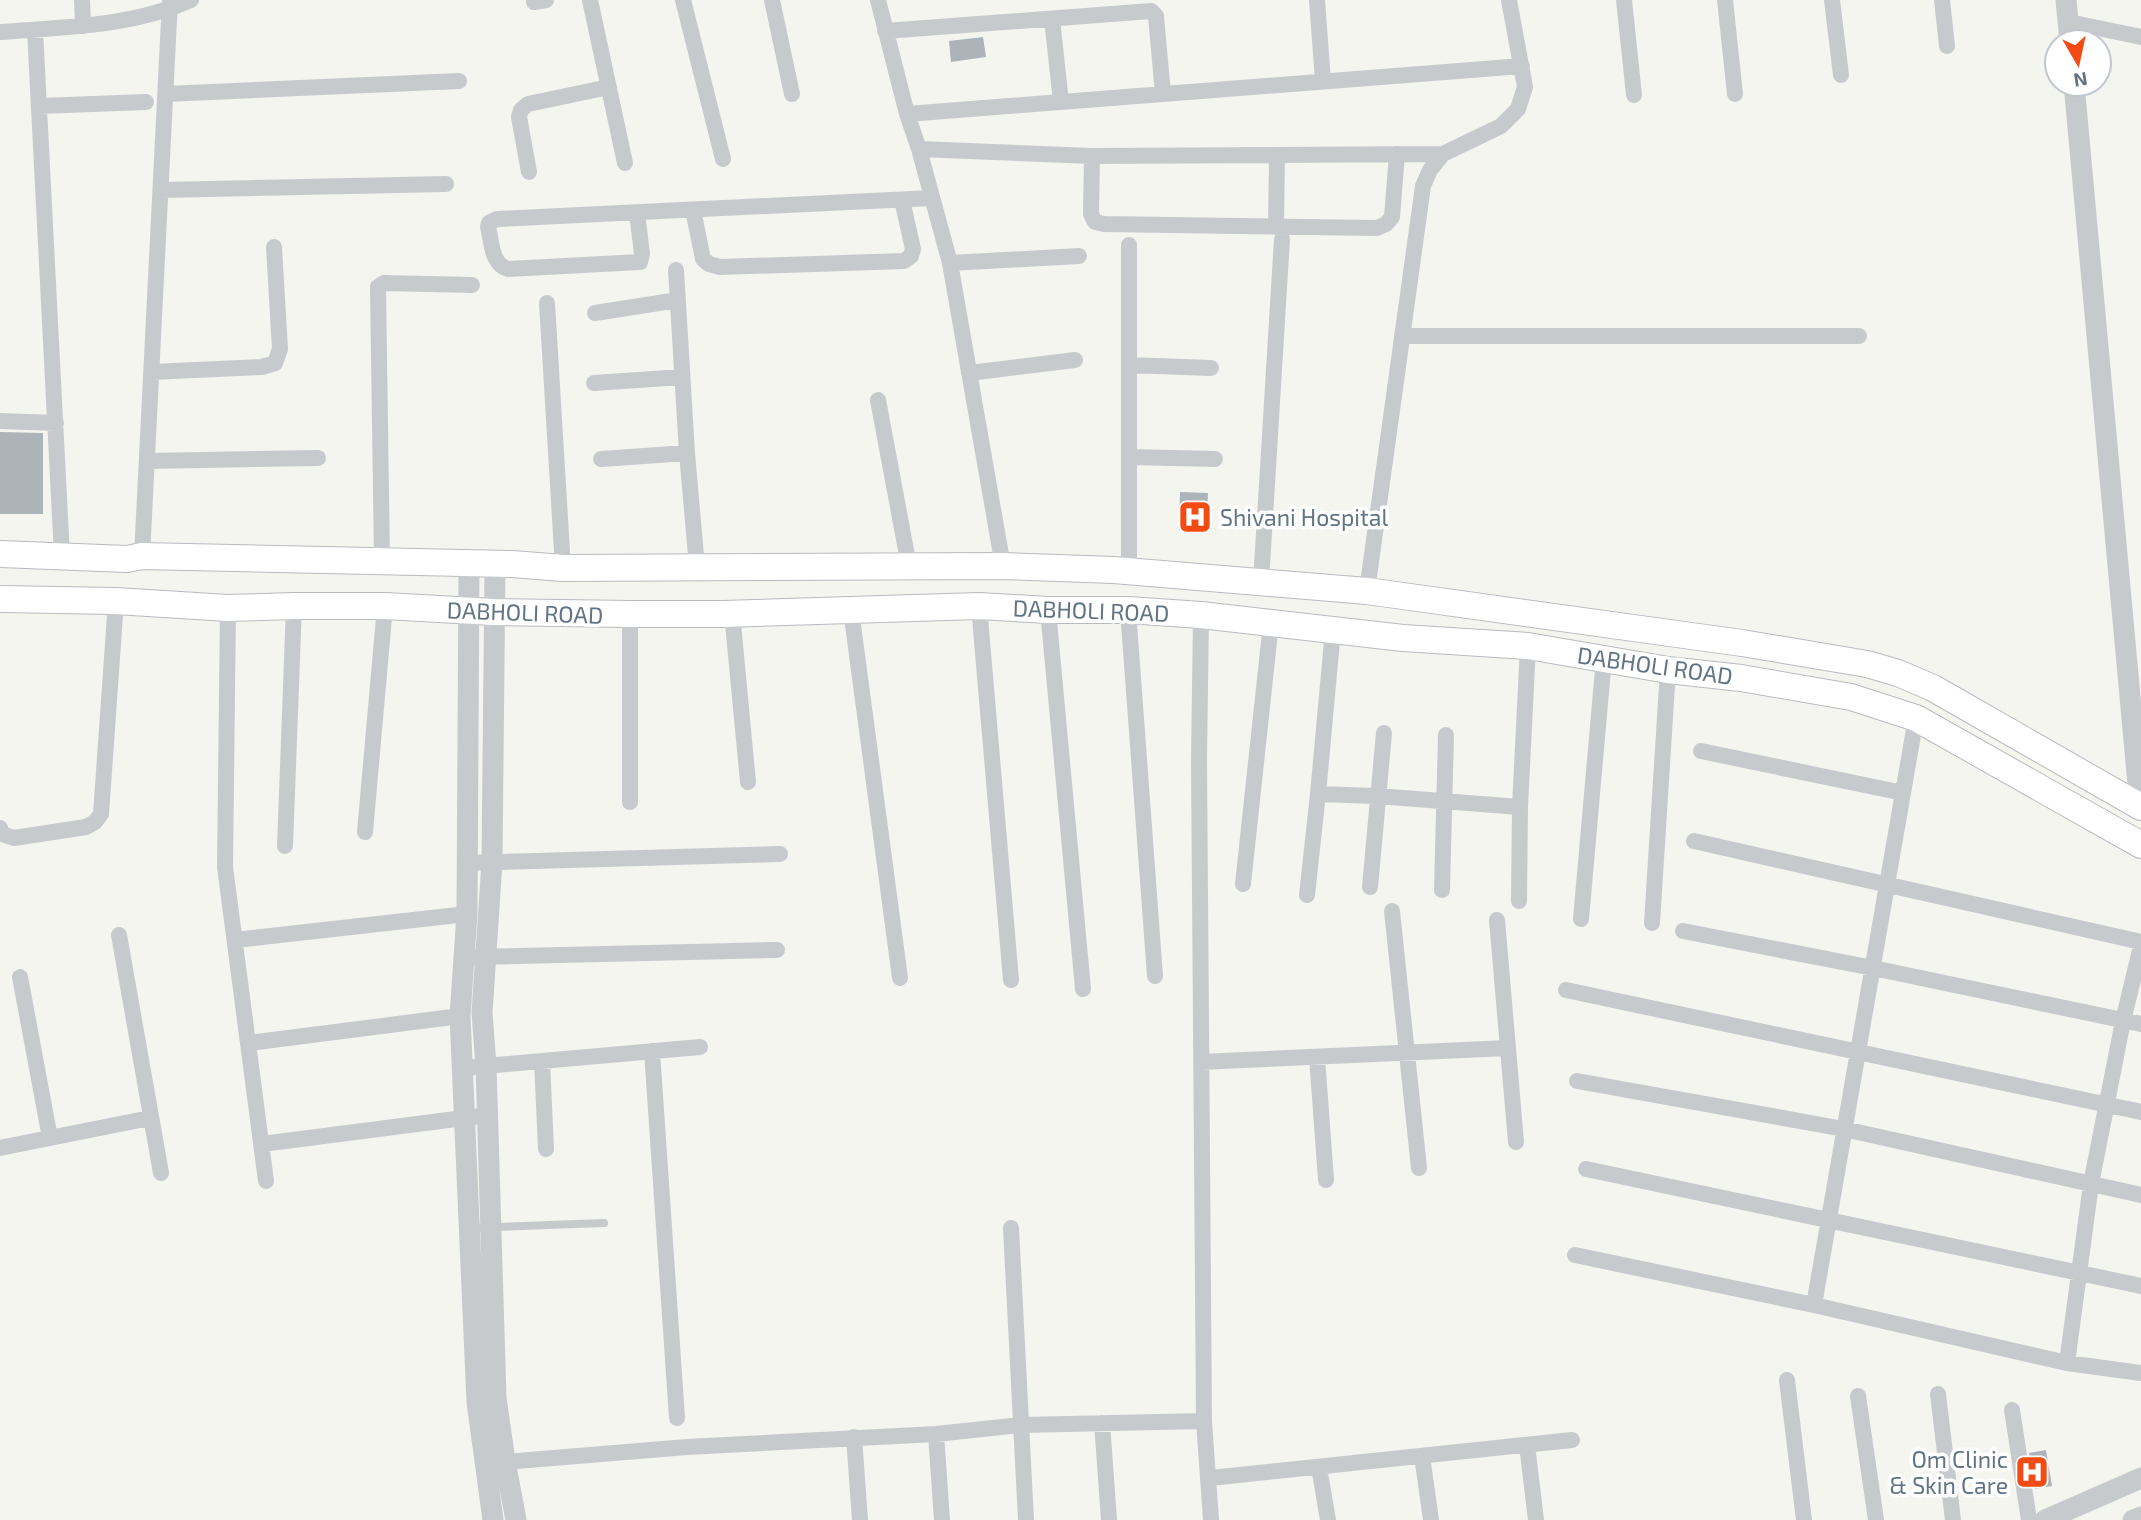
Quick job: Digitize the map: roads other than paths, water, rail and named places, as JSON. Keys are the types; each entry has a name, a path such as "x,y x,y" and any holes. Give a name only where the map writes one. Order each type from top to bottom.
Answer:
{"main road":[{"name":"DABHOLI ROAD","path":"0,554 127,559 142,556 382,561 563,568 1003,566 1129,571 1367,591 1742,643 1867,664 1898,673 1933,688 2141,806"},
{"name":"DABHOLI ROAD","path":"0,599 116,601 228,608 384,606 481,612 630,614 979,606 1048,610 1128,610 1201,615 1403,638 1528,646 1851,697 1916,718 2141,845"}],"street":[{"path":"82,0 83,26"},
{"path":"0,32 116,23 191,0"},
{"path":"590,0 625,163"},
{"path":"683,0 723,159"},
{"path":"772,0 792,94"},
{"path":"878,0 907,114 950,263 1003,566"},
{"path":"1317,0 1323,81"},
{"path":"1367,591 1423,186 1430,170 1443,154 1501,126 1518,109 1525,87 1509,0"},
{"path":"1624,0 1634,95"},
{"path":"1725,0 1735,94"},
{"path":"1832,0 1841,75"},
{"path":"1942,0 1947,46"},
{"path":"2066,0 2069,28"},
{"path":"142,556 170,5"},
{"path":"885,31 1151,11 1156,16 1163,94"},
{"path":"1052,19 1061,102"},
{"path":"35,30 62,556"},
{"path":"2113,35 2141,37"},
{"path":"907,114 1522,66"},
{"path":"166,94 459,81"},
{"path":"529,172 519,117 521,110 528,104 609,87"},
{"path":"2075,98 2141,806"},
{"path":"39,106 146,102"},
{"path":"919,149 1092,156 1443,154"},
{"path":"1092,156 1091,214 1095,222 1279,233 1377,228 1386,224 1392,217 1397,154"},
{"path":"1261,582 1279,233 1277,155"},
{"path":"161,190 446,184"},
{"path":"637,213 642,254 640,262 508,269 495,261 488,227 489,223 497,219 932,198"},
{"path":"693,210 703,259 720,267 904,261 911,256 912,249 902,200"},
{"path":"1129,244 1129,571"},
{"path":"152,372 262,367 275,363 280,349 274,247"},
{"path":"950,263 1079,256"},
{"path":"676,270 697,567"},
{"path":"382,561 378,287 384,283 472,285"},
{"path":"595,313 678,300"},
{"path":"547,303 563,568"},
{"path":"1402,335 1858,336"},
{"path":"969,373 1074,360"},
{"path":"1129,365 1212,368"},
{"path":"594,383 682,377"},
{"path":"878,400 909,566"},
{"path":"0,421 56,422"},
{"path":"601,458 687,453"},
{"path":"1129,457 1216,459"},
{"path":"147,461 318,458"},
{"path":"482,564 481,612 468,765 467,914 475,957 486,1066 487,1115 480,1228 484,1337 496,1398 493,1520"},
{"path":"0,828 2,834 14,838 86,827 95,822 101,814 116,601"},
{"path":"285,846 294,606"},
{"path":"365,832 384,606"},
{"path":"979,606 1012,980"},
{"path":"228,608 225,867 266,1181"},
{"path":"851,610 900,978"},
{"path":"1048,610 1083,989"},
{"path":"1128,610 1155,976"},
{"path":"480,1228 465,1118 460,1016 475,957 492,862 492,765 481,612"},
{"path":"732,613 748,782"},
{"path":"630,614 630,802"},
{"path":"1201,615 1199,761 1204,1421 1211,1520"},
{"path":"1243,884 1271,623"},
{"path":"1307,895 1333,630"},
{"path":"1519,901 1520,807 1528,646"},
{"path":"1581,919 1604,658"},
{"path":"1652,923 1668,670"},
{"path":"1814,1305 1916,718"},
{"path":"1370,887 1384,733"},
{"path":"1442,890 1446,735"},
{"path":"1701,751 1903,793"},
{"path":"468,765 492,765"},
{"path":"1318,794 1444,800 1520,807"},
{"path":"1694,841 2141,944 2091,1184 2067,1363"},
{"path":"467,863 780,854"},
{"path":"1392,911 1419,1168"},
{"path":"235,940 467,914"},
{"path":"1497,920 1516,1142"},
{"path":"1684,931 2141,1024"},
{"path":"119,935 160,1173"},
{"path":"475,957 777,950"},
{"path":"20,977 50,1138"},
{"path":"1566,990 2141,1112"},
{"path":"249,1043 460,1016"},
{"path":"463,1068 700,1047"},
{"path":"1201,1062 1508,1048"},
{"path":"652,1051 677,1418"},
{"path":"1317,1057 1326,1180"},
{"path":"542,1061 546,1149"},
{"path":"1577,1081 1844,1129 2141,1195"},
{"path":"262,1144 487,1115"},
{"path":"0,1148 150,1118"},
{"path":"1586,1169 2141,1286"},
{"path":"1010,1228 1026,1520"},
{"path":"1575,1255 1814,1305 2067,1363 2141,1373"},
{"path":"1787,1380 1804,1520"},
{"path":"1938,1394 1953,1520"},
{"path":"1858,1396 1876,1520"},
{"path":"2012,1410 2029,1520"},
{"path":"494,1463 687,1447 936,1434 1021,1425 1204,1421"},
{"path":"1102,1423 1109,1520"},
{"path":"936,1434 942,1520"},
{"path":"854,1437 860,1520"},
{"path":"1210,1478 1573,1440"},
{"path":"1527,1445 1536,1520"},
{"path":"1422,1456 1431,1520"},
{"path":"494,1463 516,1520"},
{"path":"1319,1467 1328,1520"},
{"path":"2045,1520 2141,1478"},
{"path":"2133,1520 2141,1517"}],"lane":[{"path":"480,1228 604,1223"}],"place":[{"name":"Shivani Hospital","path":"1195,517"},
{"name":"Om Clinic & Skin Care","path":"2032,1472"}]}
